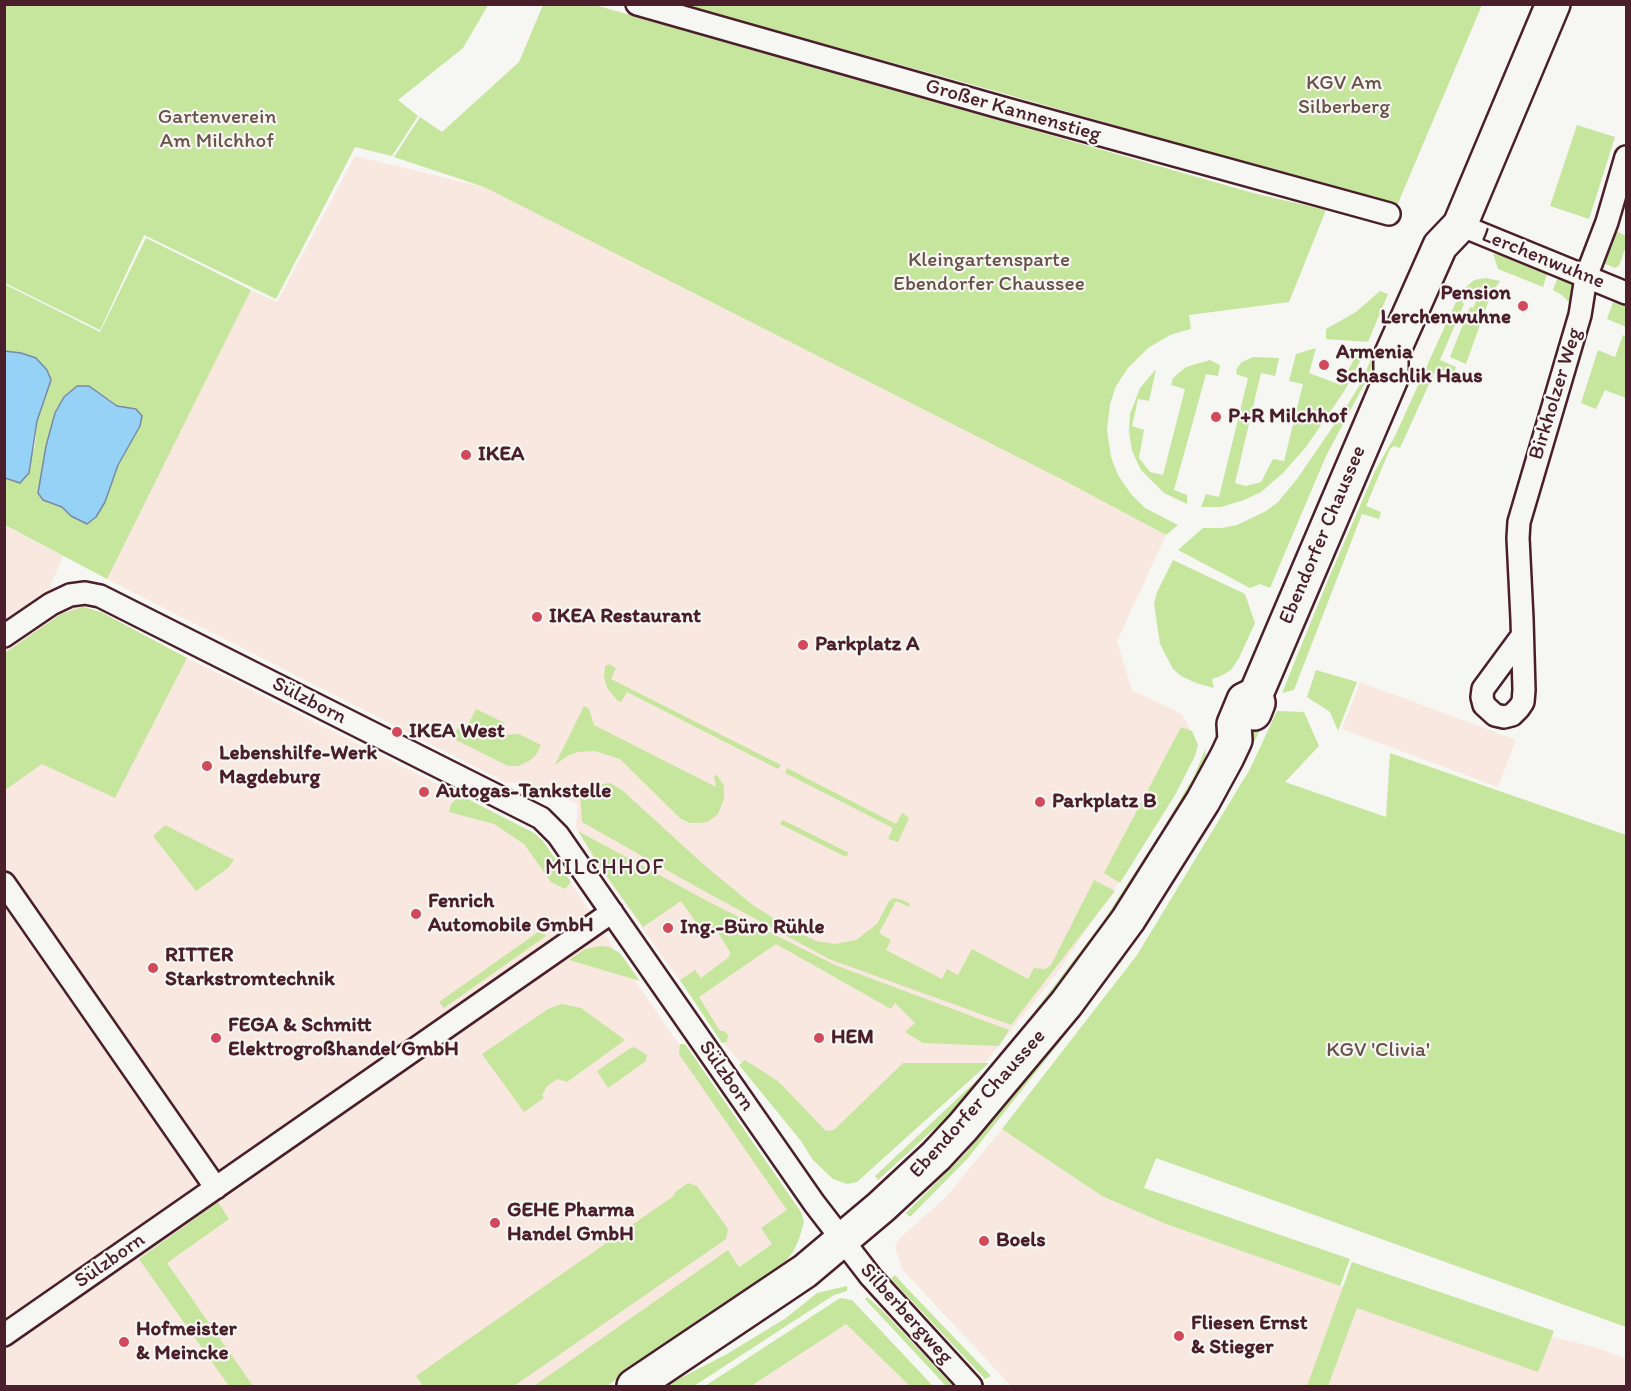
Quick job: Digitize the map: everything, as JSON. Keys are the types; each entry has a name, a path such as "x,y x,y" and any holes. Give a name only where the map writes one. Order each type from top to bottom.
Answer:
{"main road":[{"name":"Ebendorfer Chaussee","path":"634,1386 792,1281 881,1207 943,1149 991,1097 1060,1012 1128,920 1203,801 1235,740 1234,724 1244,700 1256,694 1391,378 1391,356 1440,246 1460,225 1553,4"}],"street":[{"name":"Großer Kannenstieg","path":"637,4 1389,214"},
{"name":"Birkholzer Weg","path":"1522,636 1519,522 1580,315 1586,278 1607,222 1626,157"},
{"name":"Lerchenwuhne","path":"1460,225 1626,293"},
{"name":"Sülzborn","path":"4,636 51,604 70,595 92,594 108,599 541,818 558,835 842,1240"},
{"path":"4,883 216,1188"},
{"name":"Sülzborn","path":"4,1335 612,912"},
{"name":"Silberbergweg","path":"842,1240 871,1277 971,1386"}],"shaded area":[{"path":"355,156 484,187 1063,480 1166,535 1117,641 1132,690 1182,714 1196,742 1183,777 1112,893 1054,977 983,1065 857,1179 730,1051 594,860 576,827 578,804 528,783 507,783 107,579 251,290 277,302"},
{"path":"4,525 63,556 50,586 94,611 528,830 573,886 792,1209 797,1226 568,1386 5,1386"},
{"path":"1360,682 1516,740 1498,787 1342,729"},
{"path":"1002,1129 1102,1196 1166,1224 1340,1286 1598,1348 1626,1359 1626,1386 1011,1386 902,1269 895,1246 900,1238 946,1197"},
{"path":"842,1300 929,1386 709,1386"}],"green space":[{"name":"Gartenverein Am Milchhof","path":"4,5 488,5 463,48 398,100 418,116 392,156 355,147 276,299 144,235 100,330 5,283"},
{"name":"Kleingartensparte Ebendorfer Chaussee","path":"543,5 595,5 1253,193 1326,210 1289,302 1189,315 1191,329 1170,335 1148,348 1128,368 1116,386 1110,404 1107,430 1111,457 1118,475 1131,494 1145,508 1178,525 1166,535 1063,480 484,187 394,157 420,117 442,132 519,62"},
{"name":"KGV Am Silberberg","path":"684,5 1482,5 1396,208 1342,190 995,91"},
{"path":"1566,5 1570,5 1554,49 1494,191 1491,190"},
{"path":"1577,125 1615,137 1589,219 1550,206"},
{"path":"1614,230 1626,236 1626,246 1619,266 1615,268 1603,263"},
{"path":"146,238 251,290 107,579 5,525 5,478 20,483 35,446 37,421 51,380 21,353 5,351 4,284 100,332","holes":["109,399 117,406 136,409 142,416 140,426 118,465 110,489 71,516 62,507 43,500 38,493 46,446 55,413"]},
{"path":"1493,254 1508,255 1548,271 1543,287 1498,269"},
{"path":"1559,274 1573,283 1577,291 1573,306 1553,290"},
{"path":"1486,278 1500,281 1491,294 1466,364 1450,357 1470,307 1473,308 1480,293 1468,288 1462,302 1464,304 1440,360 1456,367 1453,375 1440,370 1435,371 1400,448 1394,446 1390,449 1366,506 1381,512 1379,519 1362,514 1294,690 1282,693 1375,471 1395,436 1455,304 1465,288 1474,280"},
{"path":"1380,291 1388,294 1368,342 1326,339 1326,329 1356,312"},
{"path":"1615,297 1626,301 1626,327 1607,319"},
{"path":"1623,335 1626,337 1626,398 1605,390 1596,409 1581,403 1598,350 1615,357"},
{"path":"1360,347 1366,350 1345,390 1306,447 1283,473 1261,492 1244,500 1221,507 1201,507 1206,494 1219,497 1248,378 1236,374 1242,362 1253,357 1279,358 1275,376 1261,373 1235,483 1246,486 1261,482 1273,459 1284,461 1303,384 1289,381 1296,354 1316,348 1309,373 1341,385"},
{"path":"1374,353 1377,354 1366,381 1326,456 1270,588 1260,584 1250,588 1178,550 1203,528 1237,525 1266,511 1278,502 1297,479 1345,409 1359,386"},
{"path":"1210,360 1220,365 1218,376 1206,374 1174,490 1187,495 1187,504 1164,493 1141,470 1132,451 1129,431 1130,414 1140,388 1156,369 1149,401 1138,399 1132,426 1144,430 1139,458 1150,472 1163,475 1185,389 1171,385 1173,378 1186,367"},
{"path":"1173,560 1245,594 1255,623 1231,670 1212,679 1214,688 1181,676 1173,669 1160,644 1154,604 1157,592"},
{"path":"83,607 101,612 187,658 115,798 42,764 5,790 5,653 61,614"},
{"path":"609,664 616,668 611,679 781,765 778,769 627,692 621,702 617,700 607,688 604,677 605,666"},
{"path":"1316,670 1357,682 1338,731 1330,712 1307,697"},
{"path":"584,706 589,709 594,725 716,787 714,776 717,775 724,786 724,799 718,814 709,821 701,823 690,823 681,819 620,759 595,751 578,752 567,756 555,765"},
{"path":"476,709 505,723 503,727 477,729 468,725"},
{"name":"KGV 'Clivia'","path":"1277,711 1304,712 1319,746 1285,782 1386,817 1390,753 1626,835 1626,1327 1156,1158 1144,1188 1350,1259 1340,1286 1166,1224 1102,1196 1002,1129 1137,955 1250,769"},
{"path":"1181,727 1192,731 1198,745 1195,756 1175,795 1120,883 1104,873"},
{"path":"458,728 475,737 519,734 541,745 536,755 529,761 518,766 508,766 452,738"},
{"path":"1255,728 1260,730 1237,776 1198,843 1195,841"},
{"path":"1206,748 1205,760 1197,783 1092,946 1014,1046 1009,1045 1102,923 1161,832 1194,776"},
{"path":"787,768 896,824 902,813 908,817 898,842 888,839 893,828 785,773"},
{"path":"610,783 622,790 703,864 754,906 816,941 835,944 856,940 877,924 889,901 894,898 910,904 909,907 896,901 879,933 891,940 886,950 942,979 947,969 958,975 972,949 1028,979 1034,968 1045,969 1051,965 1094,880 1115,891 1011,1025 829,959 582,822 580,794 594,785"},
{"path":"460,795 534,833 543,841 571,882 565,889 551,882 524,844 494,824 449,812 451,804"},
{"path":"782,820 849,853 846,857 780,824"},
{"path":"165,825 234,860 228,868 196,891 153,836"},
{"path":"578,831 709,902 835,965 1009,1030 999,1046 923,1043 905,1032 915,1023 895,1003 891,1009 776,944 699,997 720,1031 728,1035 727,1042 722,1043 680,980 695,970 701,978 729,957 730,952 715,928 705,935 681,901 643,927"},
{"path":"1189,850 1192,854 1123,959 968,1158 910,1217 906,1213 965,1154"},
{"path":"541,930 546,936 444,1008 439,1002"},
{"path":"609,947 620,953 640,981 569,960 585,949"},
{"path":"562,1004 581,1008 625,1040 567,1082 557,1079 547,1086 542,1095 544,1098 524,1112 482,1054 548,1009"},
{"path":"680,1044 685,1044 801,1212 804,1222 799,1239 793,1252 782,1266 607,1386 534,1386 728,1250 739,1267 772,1244 761,1228 787,1210 679,1054"},
{"path":"634,1047 647,1055 646,1061 608,1088 597,1071"},
{"path":"745,1060 779,1082 826,1131 834,1130 903,1063 989,1063 857,1182 847,1184 833,1179 813,1160 801,1141 739,1065"},
{"path":"992,1066 998,1067 968,1098 878,1180 875,1176"},
{"path":"688,1183 697,1186 728,1229 726,1239 514,1386 423,1386 416,1376 675,1195 674,1193"},
{"path":"218,1202 229,1219 167,1263 253,1386 229,1386 139,1259"},
{"path":"1352,1262 1554,1331 1538,1372 1357,1308 1328,1386 1307,1386"},
{"path":"895,1275 991,1376 985,1379 891,1279"},
{"path":"847,1286 847,1291 834,1295 694,1386 665,1386 727,1354 786,1318 817,1293"},
{"path":"867,1297 953,1386 946,1386 865,1299"},
{"path":"840,1298 852,1300 933,1386 910,1386 846,1324 751,1386 705,1386"}],"water":[{"path":"5,351 36,358 47,370 51,380 37,421 29,473 20,483 5,478"},
{"path":"77,386 89,386 117,406 136,409 142,416 140,426 118,465 105,502 96,517 87,524 71,516 62,507 43,500 38,493 46,446 55,413 64,397"}],"place":[{"name":"Pension Lerchenwuhne","path":"1523,306"},
{"name":"Armenia Schaschlik Haus","path":"1324,365"},
{"name":"P+R Milchhof","path":"1216,417"},
{"name":"IKEA","path":"466,455"},
{"name":"IKEA Restaurant","path":"537,617"},
{"name":"Parkplatz A","path":"803,645"},
{"name":"IKEA West","path":"397,732"},
{"name":"Lebenshilfe-Werk Magdeburg","path":"207,766"},
{"name":"Autogas-Tankstelle","path":"424,792"},
{"name":"Parkplatz B","path":"1040,802"},
{"name":"Fenrich Automobile GmbH","path":"416,914"},
{"name":"Ing.-Büro Rühle","path":"668,928"},
{"name":"RITTER Starkstromtechnik","path":"153,968"},
{"name":"FEGA & Schmitt Elektrogroßhandel GmbH","path":"216,1038"},
{"name":"HEM","path":"819,1038"},
{"name":"GEHE Pharma Handel GmbH","path":"495,1223"},
{"name":"Boels","path":"984,1241"},
{"name":"Fliesen Ernst & Stieger","path":"1179,1336"},
{"name":"Hofmeister & Meincke","path":"124,1342"}],"district":[{"name":"MILCHHOF","path":"605,868"}]}
